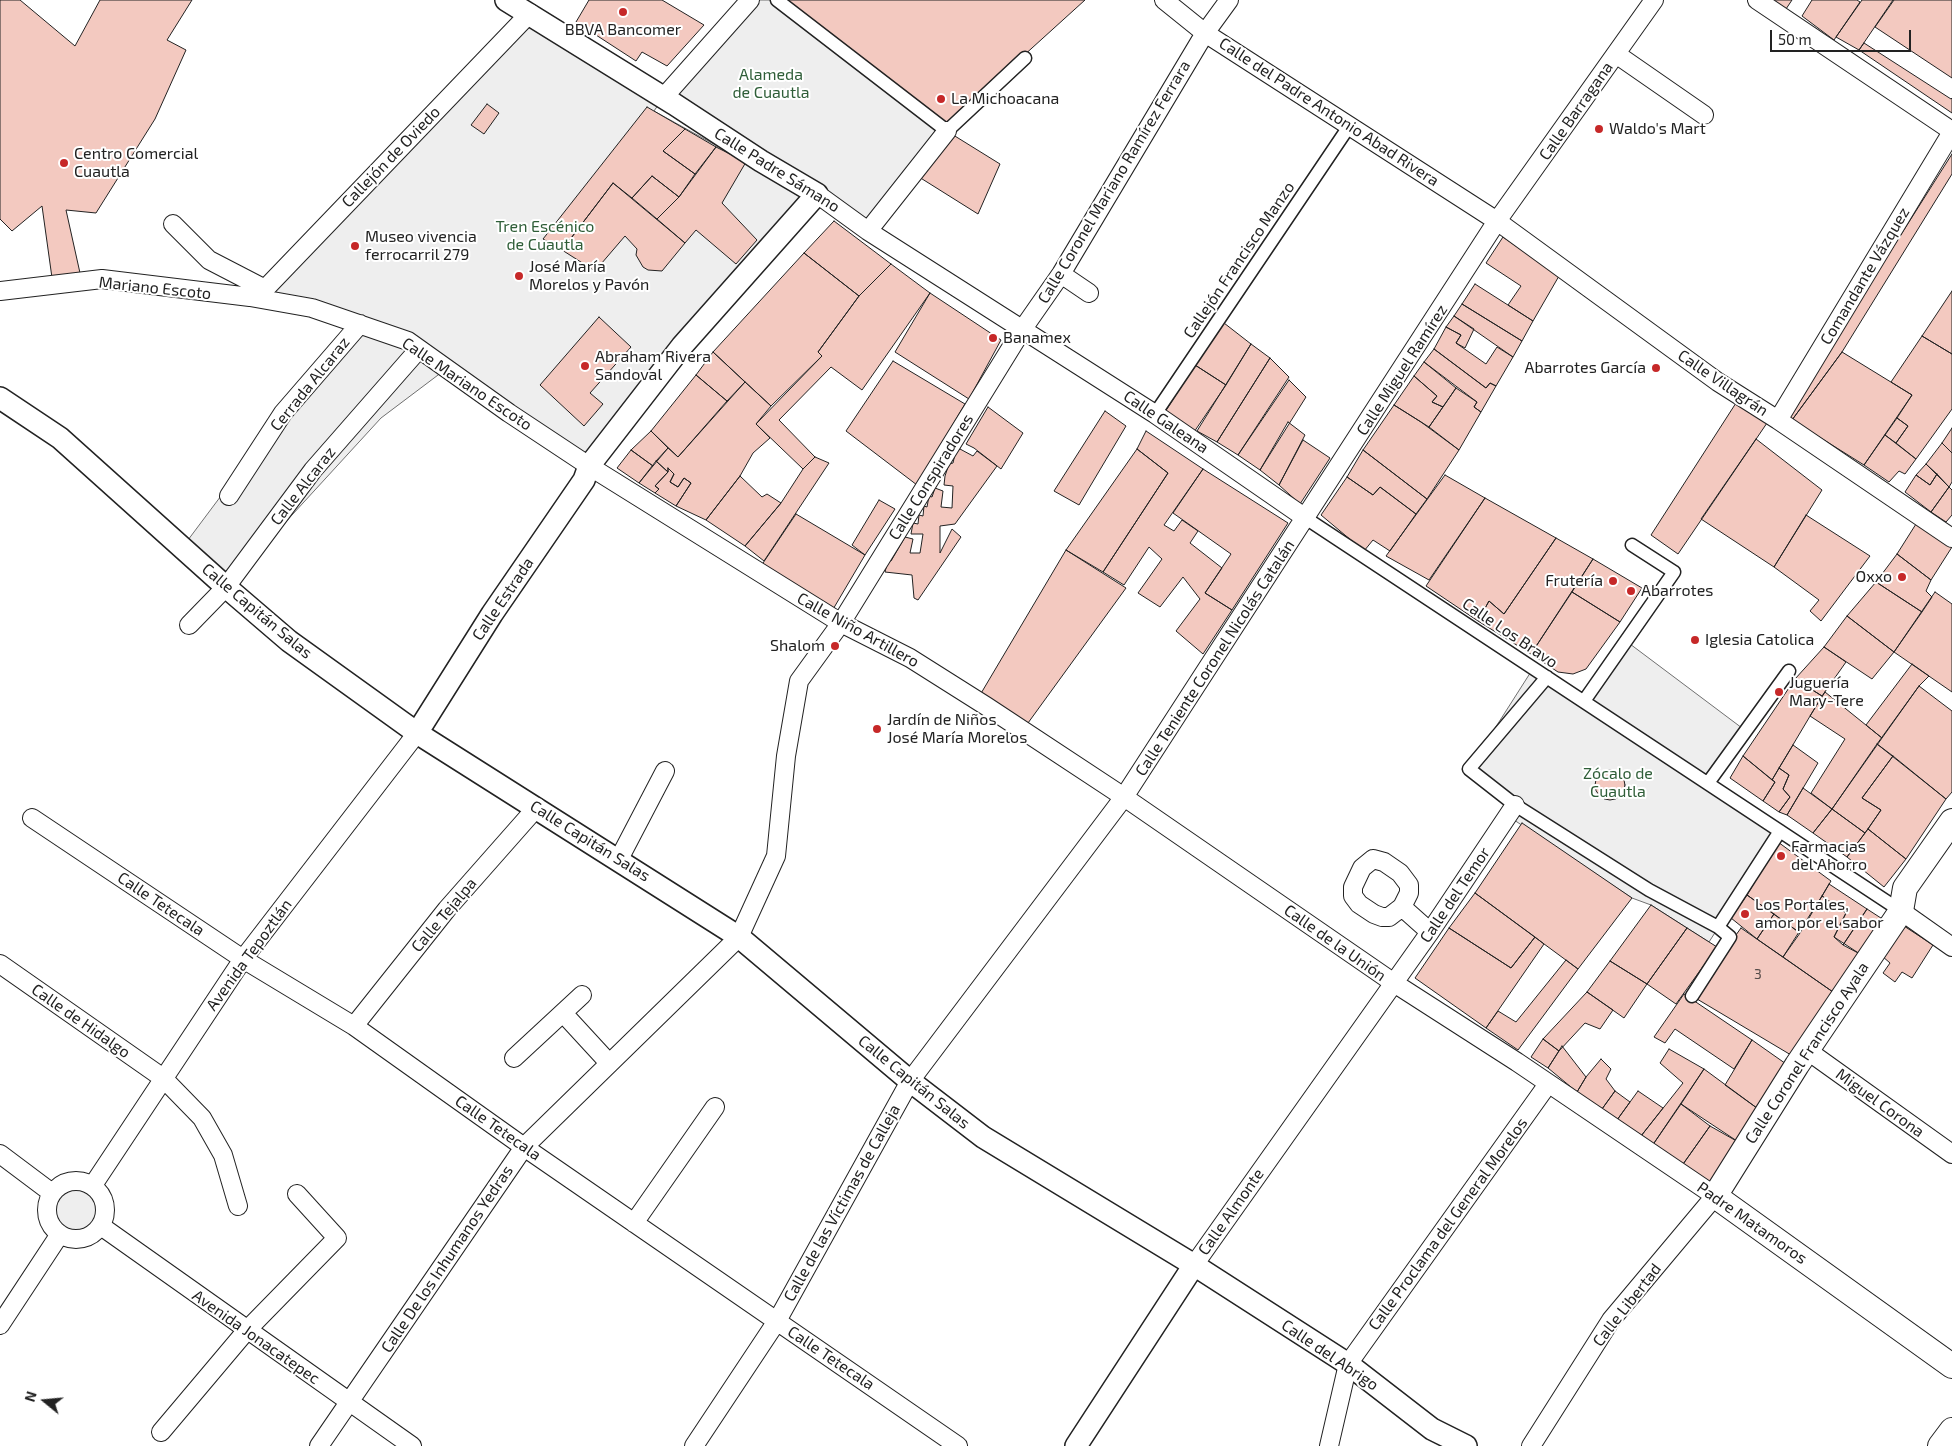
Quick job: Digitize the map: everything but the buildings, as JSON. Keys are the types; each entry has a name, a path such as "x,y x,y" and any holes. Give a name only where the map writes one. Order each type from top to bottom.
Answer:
{"main road":[{"path":"1901,910 1905,888 1952,821"},
{"name":"Calle Coronel Francisco Ayala","path":"1715,1196 1901,910"},
{"name":"Padre Matamoros","path":"1715,1196 1952,1366"},
{"path":"1940,1446 1952,1430"}],"street":[{"name":"Calle Padre Sámano","path":"506,0 530,13 761,161 817,194 868,231 1022,330"},
{"path":"663,98 750,0"},
{"path":"777,0 947,131"},
{"name":"Calle del Padre Antonio Abad Rivera","path":"1164,0 1205,33 1350,124 1498,221"},
{"name":"Calle Coronel Mariano Ramírez Ferrara","path":"1022,330 1061,274 1205,33 1229,0"},
{"name":"Calle Barragana","path":"1498,221 1654,0"},
{"path":"1757,0 1952,131"},
{"name":"Callejón de Oviedo","path":"257,293 530,13"},
{"path":"1616,54 1704,115"},
{"path":"868,231 947,131 1025,58"},
{"name":"Callejón Francisco Manzo","path":"1155,414 1350,124"},
{"name":"Comandante Vázquez","path":"1778,420 1952,131"},
{"name":"Calle Estrada","path":"417,733 492,614 584,480 589,466 682,346 817,194"},
{"name":"Calle Villagrán","path":"1498,221 1718,382 1778,420 1952,538"},
{"name":"Calle Miguel Ramírez","path":"1307,519 1498,221"},
{"path":"173,224 210,260 257,293"},
{"path":"1061,274 1089,293"},
{"name":"Mariano Escoto","path":"0,291 102,279 257,293"},
{"name":"Calle Mariano Escoto","path":"257,293 312,308 408,342 589,466"},
{"name":"Cerrada Alcaraz","path":"229,496 283,413 360,324"},
{"name":"Calle Galeana","path":"1022,330 1155,414 1307,519"},
{"name":"Calle Conspiradores","path":"739,937 776,856 786,756 799,681 841,623 1022,330"},
{"name":"Calle Alcaraz","path":"189,625 226,588 313,470 419,349"},
{"name":"Calle Capitán Salas","path":"0,398 60,438 226,588 289,641 417,733 537,807 739,937 910,1081 983,1136 1194,1265"},
{"name":"Calle Niño Artillero","path":"589,466 841,623 910,658 1124,797"},
{"name":"Calle Los Bravo","path":"1307,519 1901,910"},
{"name":"Calle Teniente Coronel Nicolás Catalán","path":"1124,797 1307,519"},
{"path":"1584,701 1674,572 1632,544"},
{"path":"1708,783 1789,671"},
{"path":"1547,677 1469,769 1515,805 1649,890 1718,927 1730,937 1692,996"},
{"name":"Avenida Tepoztlán","path":"93,1185 243,959 417,733"},
{"path":"619,859 665,771"},
{"name":"Calle de la Unión","path":"1124,797 1394,984 1517,1062 1548,1084"},
{"name":"Calle de las Víctimas de Calleja","path":"694,1446 777,1321 910,1081 1124,797"},
{"name":"Calle del Temor","path":"1394,984 1515,805"},
{"name":"Calle Tejalpa","path":"354,1026 447,909 537,807"},
{"name":"Calle Tetecala","path":"32,818 243,959 354,1026 524,1147 958,1446"},
{"path":"1718,927 1780,831"},
{"path":"1402,907 1430,932"},
{"path":"1901,910 1952,947"},
{"name":"Calle De los Inhumanos Yedras","path":"319,1446 524,1147 739,937"},
{"name":"Calle de Hidalgo","path":"0,964 163,1078 202,1118 223,1155 238,1206"},
{"name":"Calle Almonte","path":"1076,1446 1194,1265 1394,984"},
{"path":"514,1058 582,995"},
{"path":"563,1013 609,1063"},
{"name":"Miguel Corona","path":"1808,1051 1952,1154"},
{"name":"Padre Matamoros","path":"1548,1084 1715,1196"},
{"name":"Calle Proclama del General Morelos","path":"1348,1364 1548,1084"},
{"path":"634,1223 715,1107"},
{"path":"0,1154 52,1193"},
{"path":"79,1180 93,1185 103,1197 106,1212 101,1226 89,1236 74,1239 60,1234 50,1222 47,1207 52,1193 64,1183 79,1180"},
{"path":"161,1432 246,1330 336,1238 297,1194"},
{"name":"Calle Libertad","path":"1531,1446 1611,1320 1715,1196"},
{"name":"Avenida Jonacatepec","path":"101,1226 412,1446"},
{"path":"0,1325 60,1234"},
{"name":"Calle del Abrigo","path":"1194,1265 1348,1364 1432,1429 1466,1446"},
{"path":"1329,1446 1348,1364"}],"green space":[{"name":"Tren Escénico de Cuautla","path":"750,0 777,0 947,131 868,231 817,194 589,466 446,369 381,418 226,587 182,548 283,413 359,324 250,297 530,13 663,98","holes":["663,98 746,162 654,111"]},
{"name":"Zócalo de Cuautla","path":"1626,641 1746,731 1708,783 1780,831 1709,942 1651,905 1632,898 1508,816 1514,805 1469,769 1534,667 1584,701"},
{"path":"70,1181 82,1181 92,1185 101,1194 105,1216 97,1231 82,1239 70,1239 60,1235 51,1226 47,1216 47,1204 51,1194 60,1185"}],"place":[{"name":"BBVA Bancomer","path":"623,12"},
{"name":"La Michoacana","path":"941,99"},
{"name":"Waldo's Mart","path":"1599,129"},
{"name":"Centro Comercial Cuautla","path":"64,163"},
{"name":"Museo vivencia ferrocarril 279","path":"355,246"},
{"name":"José María Morelos y Pavón","path":"519,276"},
{"name":"Banamex","path":"993,338"},
{"name":"Abraham Rivera Sandoval","path":"585,366"},
{"name":"Abarrotes García","path":"1656,368"},
{"name":"Oxxo","path":"1902,577"},
{"name":"Frutería","path":"1613,581"},
{"name":"Abarrotes","path":"1631,591"},
{"name":"Iglesia Catolica","path":"1695,640"},
{"name":"Shalom","path":"835,646"},
{"name":"Juguería Mary-Tere","path":"1779,692"},
{"name":"Jardín de Niños José María Morelos","path":"877,729"},
{"name":"Farmacias del Ahorro","path":"1781,856"},
{"name":"Los Portales, amor por el sabor","path":"1745,914"}],"park label":[{"name":"Alameda de Cuautla","path":"771,84"}]}
